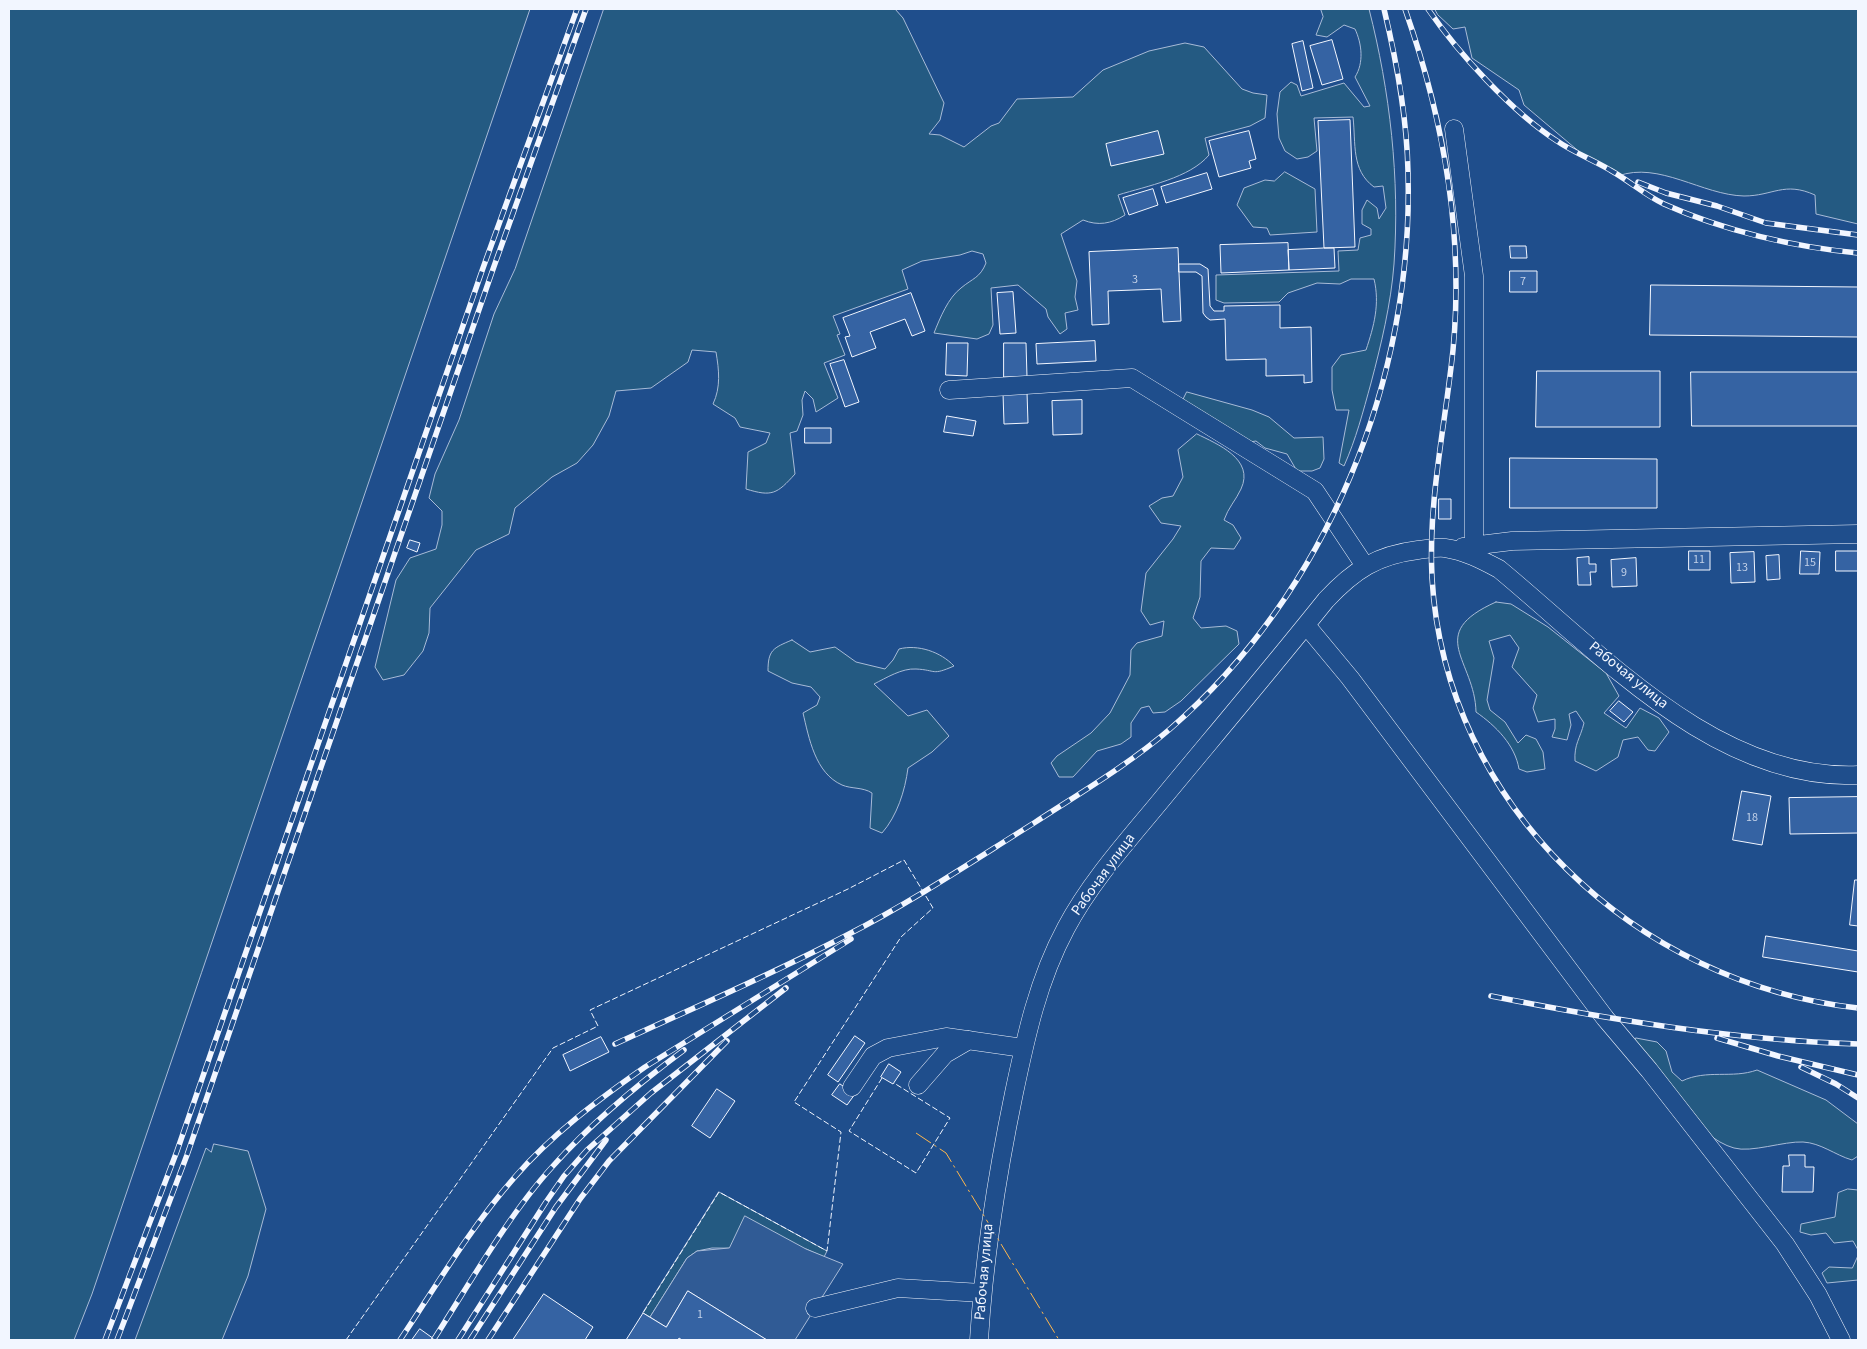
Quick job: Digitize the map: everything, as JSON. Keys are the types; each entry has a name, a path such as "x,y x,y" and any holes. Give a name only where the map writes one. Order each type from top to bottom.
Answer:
{"street":[{"path":"1454,129 1474,276 1474,546"},
{"path":"949,390 1132,378 1315,491 1365,566"},
{"name":"Рабочая улица","path":"979,1340 990,1221 1002,1150 1023,1048 1034,1004 1048,965 1066,927 1092,888 1129,839 1346,579 1365,566 1384,557 1406,552 1512,541 1858,534"},
{"name":"Рабочая улица","path":"1445,548 1473,556 1499,569 1649,696 1700,729 1751,755 1782,768 1858,776"},
{"path":"1306,625 1350,678 1605,1018 1649,1070 1784,1244 1818,1295 1841,1340"},
{"path":"852,1087 873,1056 888,1048 946,1037 1023,1048"},
{"path":"918,1085 945,1054 969,1040"},
{"path":"815,1308 898,1288 982,1293"}],"shaded area":[{"path":"9,9 530,9 92,1294 74,1340 9,1340"},
{"path":"604,9 895,9 903,18 944,103 940,120 929,134 940,135 964,147 991,126 999,123 1017,99 1073,97 1103,70 1149,51 1185,43 1204,47 1242,89 1267,95 1265,118 1250,126 1205,138 1209,155 1191,170 1167,180 1118,195 1125,215 1120,218 1110,222 1099,223 1083,220 1061,234 1077,281 1075,297 1078,310 1065,313 1067,329 1060,334 1048,317 1046,309 1018,285 991,288 993,325 989,334 977,339 934,333 952,297 979,275 984,268 986,263 983,254 972,251 960,255 922,261 902,270 908,289 833,316 840,334 837,335 845,355 824,363 838,398 816,412 813,399 805,391 802,400 803,415 797,431 790,433 795,474 774,492 762,493 746,489 748,452 766,443 770,433 740,427 735,418 713,404 718,385 716,352 692,350 688,362 651,388 616,391 609,416 593,445 577,463 552,477 515,508 509,534 476,550 430,608 429,633 423,651 404,675 383,680 375,667 396,580 410,558 436,549 442,525 442,511 429,498 435,474 459,420 494,314 515,269"},
{"path":"1321,9 1369,9 1388,103 1396,200 1393,279 1388,309 1365,404 1356,436 1344,466 1339,463 1349,410 1336,410 1332,390 1332,367 1341,355 1366,350 1375,315 1376,288 1374,279 1351,279 1340,284 1317,283 1288,293 1279,302 1224,303 1216,300 1216,275 1339,271 1338,251 1358,250 1360,238 1371,235 1371,229 1362,224 1362,210 1367,200 1377,208 1379,219 1386,208 1383,186 1374,187 1361,173 1356,156 1353,117 1314,118 1317,151 1308,157 1297,159 1285,151 1279,138 1277,114 1280,92 1291,82 1297,85 1301,96 1344,83 1364,107 1370,106 1355,77 1360,66 1361,53 1355,29 1344,25 1327,37 1316,35 1323,17"},
{"path":"1435,9 1858,9 1858,224 1816,214 1815,195 1795,189 1744,196 1712,190 1665,175 1633,173 1618,176 1582,154 1524,105 1519,90 1472,58 1465,27 1453,29 1438,15"},
{"path":"1285,172 1315,189 1317,232 1270,235 1267,228 1253,227 1237,205 1244,188 1265,180 1274,181"},
{"path":"1187,392 1252,410 1269,417 1294,438 1323,437 1324,459 1320,468 1312,471 1297,471 1287,454 1265,448 1256,441 1243,443 1183,400"},
{"path":"1197,434 1232,454 1239,461 1243,469 1244,478 1241,489 1224,520 1233,525 1241,538 1234,549 1211,548 1201,561 1200,597 1193,618 1201,628 1226,626 1237,631 1239,644 1181,701 1165,712 1153,713 1149,706 1141,708 1131,723 1131,737 1121,744 1097,751 1073,777 1059,777 1051,763 1057,756 1091,733 1110,713 1130,675 1131,650 1137,643 1162,636 1164,621 1150,625 1141,611 1146,573 1181,526 1161,523 1149,506 1162,498 1173,496 1183,477 1178,450"},
{"path":"1496,602 1511,604 1548,627 1606,673 1619,696 1604,713 1626,728 1640,708 1659,718 1669,732 1655,751 1648,750 1638,737 1623,740 1618,757 1596,771 1575,761 1576,746 1584,723 1576,711 1569,714 1571,725 1567,740 1552,737 1555,729 1555,719 1538,722 1533,708 1537,695 1512,667 1519,648 1510,635 1489,641 1494,658 1487,700 1490,710 1505,722 1518,743 1526,735 1536,739 1543,752 1545,769 1527,772 1519,769 1509,744 1491,723 1476,712 1474,694 1459,650 1458,637 1462,625 1474,614"},
{"path":"792,640 810,652 835,647 856,662 885,669 899,649 906,648 929,650 943,657 954,666 937,672 916,669 905,670 874,684 908,716 927,710 949,736 932,752 908,768 900,803 882,833 870,828 872,793 842,785 825,772 819,764 811,744 803,713 817,705 820,697 811,687 792,683 768,671 769,658 773,651 780,645"},
{"path":"1636,1038 1657,1042 1666,1051 1672,1072 1682,1081 1701,1075 1738,1074 1757,1070 1826,1100 1858,1124 1858,1156 1852,1160 1822,1147 1803,1142 1741,1149 1720,1142 1692,1120 1631,1048"},
{"path":"214,1144 248,1151 266,1209 248,1276 222,1340 135,1340 206,1148 211,1152"},
{"path":"1848,1189 1858,1190 1858,1250 1853,1241 1834,1243 1826,1233 1811,1235 1800,1232 1801,1224 1835,1217 1838,1193"},
{"path":"719,1192 827,1251 824,1257 806,1249 712,1248 697,1251 687,1258 650,1317 643,1313"},
{"path":"745,1216 806,1249 843,1264 795,1340 767,1340 688,1291 666,1327 650,1317 687,1258 697,1251 729,1248"},
{"path":"1858,1256 1858,1280 1827,1283 1822,1273 1829,1267 1852,1268"}],"building":[{"path":"1332,40 1343,79 1322,85 1310,46"},
{"path":"1303,41 1313,88 1302,91 1292,44"},
{"path":"1350,120 1355,247 1324,248 1318,121"},
{"path":"1158,131 1164,154 1111,166 1106,144"},
{"path":"1249,131 1256,159 1249,161 1251,168 1219,177 1209,141"},
{"path":"1207,173 1212,189 1166,203 1161,187"},
{"path":"1153,189 1158,205 1129,215 1123,198"},
{"path":"1288,243 1289,270 1221,273 1220,245"},
{"path":"1510,246 1526,246 1527,258 1511,258"},
{"path":"1178,248 1181,321 1163,322 1161,289 1108,291 1109,324 1092,325 1089,252"},
{"path":"1334,248 1335,268 1289,270 1288,250"},
{"path":"1179,264 1200,264 1208,269 1210,306 1214,311 1224,311 1224,306 1280,305 1280,328 1311,327 1312,382 1304,383 1304,375 1266,376 1266,359 1226,360 1225,319 1210,320 1206,317 1203,313 1202,276 1196,272 1179,272"},
{"path":"1510,271 1537,271 1537,292 1510,292"},
{"path":"1651,285 1858,287 1858,337 1650,335"},
{"path":"1013,292 1016,333 1000,334 997,293"},
{"path":"911,293 925,331 912,336 905,319 870,332 876,348 852,357 845,337 850,336 843,318"},
{"path":"1095,341 1096,361 1037,364 1036,344"},
{"path":"947,343 968,343 967,376 946,375"},
{"path":"1004,343 1026,343 1027,377 1004,377"},
{"path":"844,360 859,402 845,407 830,364"},
{"path":"1537,371 1660,371 1660,427 1536,427"},
{"path":"1691,372 1858,372 1858,426 1692,426"},
{"path":"1027,392 1028,423 1004,424 1003,393"},
{"path":"1082,400 1082,434 1053,435 1052,401"},
{"path":"947,416 976,421 973,436 944,432"},
{"path":"805,428 831,428 831,443 805,443"},
{"path":"1510,458 1657,459 1657,508 1510,508"},
{"path":"1439,499 1451,499 1451,519 1439,519"},
{"path":"410,540 420,543 417,552 407,548"},
{"path":"1689,551 1710,551 1710,570 1689,570"},
{"path":"1801,551 1820,552 1819,574 1800,574"},
{"path":"1836,551 1858,551 1858,571 1836,571"},
{"path":"1754,552 1755,582 1731,583 1730,553"},
{"path":"1779,555 1780,579 1767,580 1766,556"},
{"path":"1589,557 1589,564 1596,564 1596,572 1590,572 1591,585 1578,585 1577,558"},
{"path":"1636,558 1637,586 1612,587 1611,560"},
{"path":"1619,701 1633,712 1624,722 1610,711"},
{"path":"1742,791 1771,796 1762,845 1733,840"},
{"path":"1858,797 1858,833 1790,834 1789,798"},
{"path":"1855,880 1858,880 1858,926 1850,925"},
{"path":"1766,936 1858,951 1858,972 1763,957"},
{"path":"855,1036 865,1043 838,1082 828,1075"},
{"path":"601,1037 609,1052 570,1071 563,1055"},
{"path":"889,1064 901,1072 893,1084 881,1077"},
{"path":"840,1084 855,1094 847,1105 832,1095"},
{"path":"717,1089 735,1101 710,1138 692,1126"},
{"path":"1789,1155 1805,1155 1805,1167 1814,1167 1813,1192 1782,1192 1783,1166 1789,1166"},
{"path":"688,1291 767,1340 682,1340 679,1338 678,1340 626,1340 643,1313 666,1327"},
{"path":"544,1294 593,1327 585,1340 513,1340"},
{"path":"420,1329 434,1339 437,1340 412,1340"}],"railway":[{"path":"105,1340 177,1151 483,268 577,9"},
{"path":"117,1340 187,1155 492,272 586,9"},
{"path":"615,1044 791,963 873,921 943,880 1086,790 1138,755 1170,729 1226,675 1274,614 1316,548 1350,477 1377,403 1395,327 1406,250 1408,172 1406,131 1400,90 1384,9"},
{"path":"1405,9 1430,92 1440,134 1453,220 1456,307 1450,379 1432,521 1432,578 1445,661 1473,738 1514,808 1567,869 1630,922 1700,963 1777,992 1858,1008"},
{"path":"1428,9 1454,44 1487,81 1540,129 1563,145 1610,170 1664,204 1735,230 1809,247 1858,253"},
{"path":"1638,182 1666,193 1717,206 1766,223 1858,235"},
{"path":"400,1340 483,1216 528,1162 560,1132 645,1067 851,939"},
{"path":"458,1340 546,1202 564,1176 587,1150 651,1093 786,988"},
{"path":"1491,996 1673,1028 1765,1038 1858,1044"},
{"path":"1717,1038 1778,1056 1858,1075"},
{"path":"488,1340 580,1199 609,1161 727,1041"},
{"path":"434,1339 521,1205 553,1166 583,1134 649,1077 684,1050"},
{"path":"1801,1067 1836,1084 1858,1098"},
{"path":"470,1340 556,1207 606,1140"}],"fence":[{"path":"346,1340 553,1048 598,1026 590,1010 848,889 904,860 933,908 901,937 794,1102 841,1132 827,1251 719,1192 643,1313"},
{"path":"882,1078 849,1131 916,1173 950,1118 894,1083"}],"power":[{"path":"916,1133 946,1153 1059,1340"}]}
